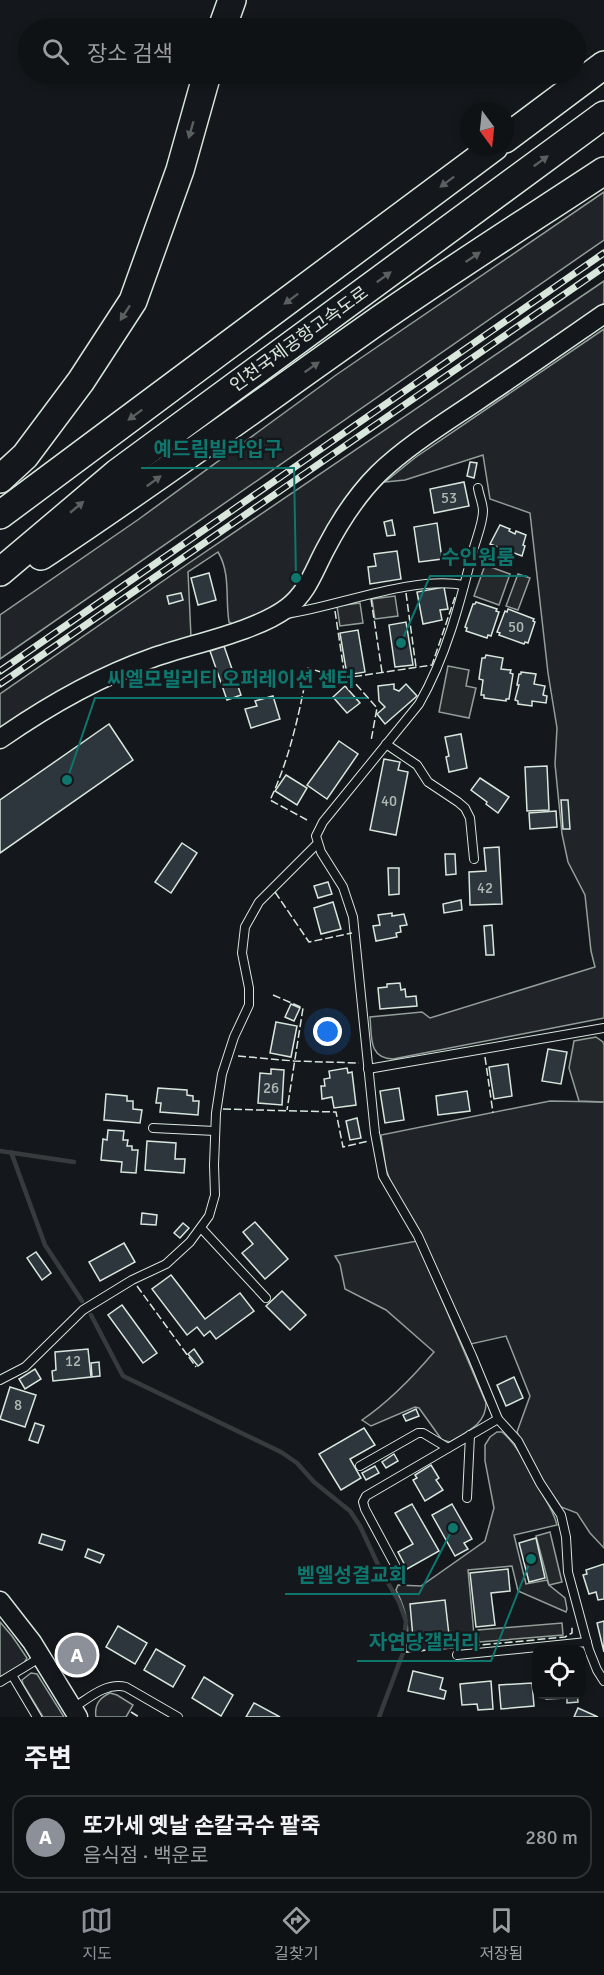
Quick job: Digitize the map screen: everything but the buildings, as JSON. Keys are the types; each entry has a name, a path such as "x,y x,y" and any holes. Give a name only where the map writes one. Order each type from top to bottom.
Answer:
{"highway":[{"path":"226,18 232,0"},
{"path":"586,78 604,65"},
{"path":"0,479 25,456 74,391 133,301 180,170 204,84"},
{"path":"514,132 579,84"},
{"name":"인천국제공항고속도로","path":"0,572 117,473 604,115"},
{"name":"인천국제공항고속도로","path":"0,515 482,156"},
{"path":"0,583 130,498 241,416 379,320 604,171"}],"street":[{"path":"0,739 108,675 150,658 219,637 277,615 303,594 341,522 356,499 378,474 402,453 440,426 604,314"},
{"path":"0,1601 42,1656 76,1712"}],"lane":[{"path":"477,488 483,510 464,585 438,664 426,692 419,704 323,822 316,836 317,844 343,887 353,917 376,1142 383,1176 418,1236 498,1419 518,1441 540,1483 561,1515 566,1537 568,1572 587,1642 604,1682"},
{"path":"277,615 411,587 444,582 464,585"},
{"path":"386,744 417,765 428,783 458,801 465,808 470,818 474,858"},
{"path":"0,1380 25,1367 91,1305 132,1280 166,1264 179,1254 201,1229 214,1205 215,1131 222,1074 226,1056 249,1005 249,988 242,953 245,927 259,902 317,844"},
{"path":"368,1069 604,1028"},
{"path":"153,1128 215,1131"},
{"path":"201,1229 266,1298"},
{"path":"395,1565 364,1509 363,1502 366,1496 498,1419"},
{"path":"360,1466 418,1433 423,1433 448,1448"},
{"path":"467,1498 470,1435"},
{"path":"457,1655 587,1642"},
{"path":"0,1682 42,1656"},
{"path":"12,1675 37,1717"},
{"path":"76,1712 110,1686 118,1685 126,1687 178,1717"}],"shaded area":[{"path":"604,192 604,240 0,659 0,615 139,519 336,375"},
{"path":"604,281 604,303 433,419 392,449 363,476 336,511 314,553 305,577 286,602 234,625 229,622 225,569 218,552 188,572 191,637 0,731 0,694"},
{"path":"604,329 604,1018 393,1059 385,1058 375,1051 370,1017 422,1012 430,1018 595,967 585,895 568,862 562,834 555,764 557,728 548,673 530,513 490,499 483,455 405,480 385,482 416,457"},
{"path":"485,565 510,574 499,605 474,596"},
{"path":"518,574 530,578 518,610 506,606"},
{"path":"395,596 398,616 375,619 372,599"},
{"path":"360,603 363,623 340,626 337,606"},
{"path":"448,666 469,670 466,686 476,688 469,718 439,712"},
{"path":"596,1037 604,1045 604,1102 579,1101 569,1068 574,1041"},
{"path":"550,1101 604,1102 604,1548 590,1533 577,1513 561,1507 539,1475 517,1432 530,1396 506,1336 471,1344 417,1226 392,1186 386,1169 381,1135"},
{"path":"417,1241 486,1403 483,1417 479,1422 450,1442 442,1440 419,1408 415,1407 371,1426 362,1420 400,1389 434,1352 386,1310 345,1289 340,1264 335,1256"},
{"path":"497,1432 502,1432 518,1451 557,1525 514,1535 526,1584 547,1580 549,1585 565,1598 566,1612 518,1591 512,1566 468,1570 475,1646 406,1652 407,1620 396,1590 398,1585 421,1586 485,1541 494,1508 485,1461 485,1445"},
{"path":"550,1532 562,1582 549,1585 536,1536"},
{"path":"0,1622 27,1658 24,1663 0,1677"},
{"path":"562,1623 563,1635 479,1642 478,1630"},
{"path":"31,1673 37,1674 64,1717 43,1717 23,1684 22,1680"},
{"path":"110,1693 133,1705 126,1717 96,1717 98,1702"}],"waterway":[{"path":"0,1151 74,1162"},
{"path":"11,1152 45,1245 82,1301"},
{"path":"91,1315 123,1376 281,1452 297,1463 314,1482 350,1511 399,1602 406,1621 403,1653 379,1717"}],"railway":[{"path":"0,671 604,253"},
{"path":"0,684 604,267"}],"fence":[{"path":"406,593 416,667"},
{"path":"335,611 345,678 432,665 455,597"},
{"path":"371,599 382,672"},
{"path":"307,820 270,800 288,752 308,668 354,682 377,708 371,741"},
{"path":"275,892 309,942 352,933"},
{"path":"273,995 303,1008 287,1110"},
{"path":"238,1056 359,1063"},
{"path":"485,1057 493,1113"},
{"path":"223,1109 336,1112 343,1147 369,1141"},
{"path":"137,1286 196,1367"},
{"path":"406,1652 565,1637 572,1633 572,1626"},
{"path":"131,1712 139,1717"}],"place":[{"name":"예드림빌라입구","path":"296,578"},
{"name":"수인원룸","path":"401,643"},
{"name":"씨엘모빌리티 오퍼레이션 센터","path":"67,780"},
{"name":"벧엘성결교회","path":"453,1528"},
{"name":"자연당갤러리","path":"531,1559"},
{"name":"또가세 옛날 손칼국수 팥죽","path":"77,1655"}]}
